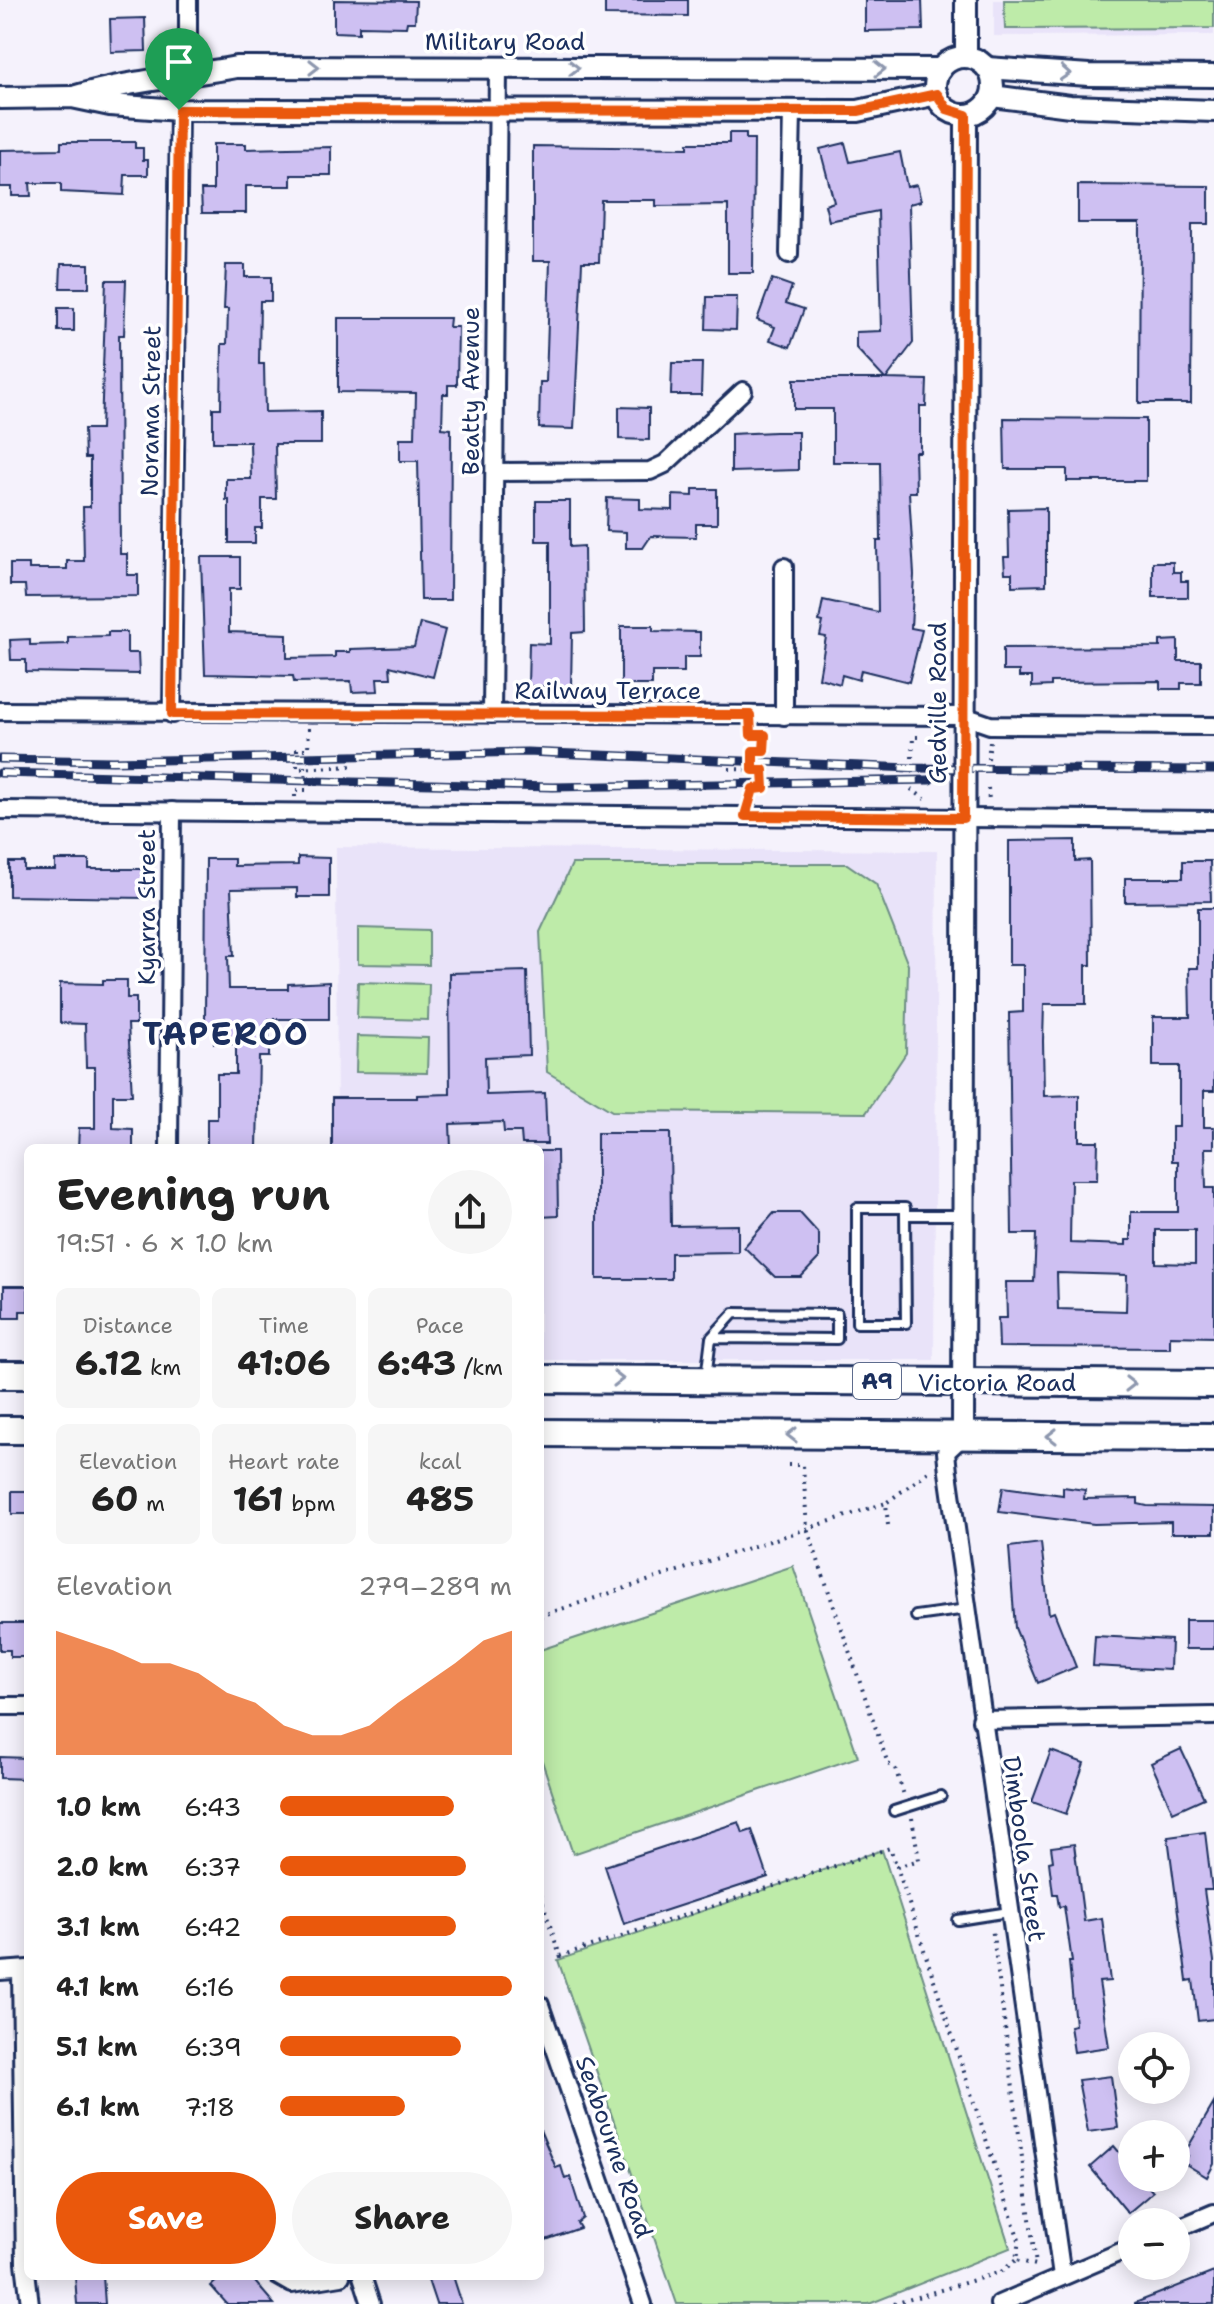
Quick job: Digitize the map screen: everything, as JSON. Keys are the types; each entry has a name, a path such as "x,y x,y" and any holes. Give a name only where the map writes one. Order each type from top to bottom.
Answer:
{"highway":[{"path":"0,1375 24,1375"},
{"name":"Victoria Road","path":"544,1379 1214,1384"},
{"path":"0,1430 24,1430"},
{"path":"544,1433 1214,1437"}],"street":[{"path":"188,0 188,77"},
{"path":"966,0 966,57"},
{"path":"987,68 994,86 992,96 982,109 966,115 947,109 937,94 941,69 955,58 966,57 987,68 1089,75 1214,76"},
{"name":"Military Road","path":"72,97 114,85 188,77 236,67 941,69"},
{"name":"Beatty Avenue","path":"492,714 498,68"},
{"name":"Military Road","path":"0,98 72,97 110,105 179,110 858,111 937,94"},
{"path":"992,96 1070,106 1214,111"},
{"name":"Norama Street","path":"172,714 179,110"},
{"path":"789,254 792,111"},
{"name":"Gedville Road","path":"963,1436 966,115"},
{"path":"495,472 650,471 665,464 743,391"},
{"path":"784,567 784,716"},
{"name":"Railway Terrace","path":"0,711 964,716 984,725 1214,726"},
{"path":"0,810 1214,820"},
{"name":"Kyarra Street","path":"169,1144 172,811"},
{"name":"Dimboola Street","path":"963,1436 946,1452 969,1609 981,1720 1062,2276"},
{"path":"0,1706 24,1706"},
{"path":"981,1720 1214,1716"},
{"path":"0,1971 24,1970"},
{"name":"Seabourne Road","path":"544,2017 643,2304"},
{"path":"1190,2223 1214,2213"},
{"path":"999,2304 1118,2253"},
{"path":"27,2280 30,2304"},
{"path":"285,2280 292,2284 316,2280"},
{"path":"363,2280 371,2304"}],"lane":[{"path":"857,1208 905,1208 905,1215 906,1323 857,1323 857,1208"},
{"path":"905,1215 962,1215"},
{"path":"706,1379 711,1338 734,1313 837,1314 837,1339 711,1338"},
{"path":"916,1616 969,1609"},
{"path":"894,1811 941,1796"},
{"path":"958,1920 1009,1912"}],"path":[{"path":"309,714 308,749 297,749 297,769 305,766 354,766"},
{"path":"750,715 751,735 765,735 764,751 753,751 753,770"},
{"path":"912,758 913,737 920,737"},
{"path":"988,759 990,741 998,741"},
{"path":"305,766 306,790"},
{"path":"729,769 763,770 764,788 753,789 745,816"},
{"path":"988,788 990,808"},
{"path":"911,789 934,805"},
{"path":"788,1465 803,1465 807,1528 888,1764 895,1768 904,1795"},
{"path":"544,1615 886,1503 932,1470"},
{"path":"886,1503 888,1525"},
{"path":"897,1867 919,1860 912,1816"},
{"path":"544,1907 560,1956 890,1848 1019,2240 1016,2260 1001,2272 894,2304"},
{"path":"992,1927 1036,2265 1016,2260"}],"shaded area":[{"path":"994,0 1214,0 1214,35 994,36"},
{"path":"336,847 937,851 934,1360 544,1360 544,1144 337,1144"}],"green space":[{"path":"1004,0 1214,0 1214,28 1005,29"},
{"path":"572,864 847,864 876,884 908,965 906,1053 866,1113 612,1111 547,1072 540,932"},
{"path":"358,928 429,930 429,965 358,964"},
{"path":"358,982 429,984 428,1020 357,1018"},
{"path":"357,1036 428,1038 427,1073 356,1072"},
{"path":"793,1566 858,1757 573,1854 544,1767 544,1649"},
{"path":"882,1850 1010,2248 869,2304 677,2304 558,1960"}],"building":[{"path":"334,0 416,1 415,22 407,22 406,27 359,26 359,33 334,32"},
{"path":"605,0 688,0 688,16 605,15"},
{"path":"865,0 922,0 923,30 865,31"},
{"path":"145,18 146,51 111,52 110,19"},
{"path":"729,133 746,133 746,139 754,139 753,273 728,273 728,205 656,206 656,200 601,200 599,262 582,262 574,429 539,428 540,382 546,382 550,261 533,261 533,146 688,148 688,143 729,143"},
{"path":"61,142 135,142 135,148 143,148 143,160 148,160 148,175 125,175 124,195 61,192 61,183 30,183 31,196 12,196 12,187 0,187 0,150 61,149"},
{"path":"845,143 850,162 900,152 907,187 917,185 921,201 909,204 913,343 886,379 927,380 926,406 920,406 920,452 915,452 916,492 909,492 914,575 911,628 922,630 909,682 861,670 859,680 842,675 840,684 819,678 826,637 820,636 823,600 878,612 880,462 833,462 833,409 794,409 794,379 885,379 856,348 856,332 881,331 878,211 829,221 825,205 834,202 820,149"},
{"path":"213,144 246,144 246,149 331,147 331,175 291,175 291,186 246,186 246,213 202,213 201,190 213,190"},
{"path":"1078,185 1209,186 1209,224 1192,224 1191,403 1139,403 1140,223 1078,223"},
{"path":"61,264 89,264 89,288 60,288"},
{"path":"226,265 245,265 245,277 271,277 271,301 260,301 259,364 264,364 265,412 321,411 321,444 275,444 276,499 262,499 262,528 255,528 255,543 229,543 229,499 226,500 226,479 251,479 250,442 213,442 213,408 221,408 222,344 227,344 228,309 224,309"},
{"path":"772,279 792,286 786,303 804,309 790,347 770,340 775,327 757,320"},
{"path":"106,280 126,280 124,335 119,335 120,554 127,554 127,575 138,575 138,596 26,597 25,585 10,585 10,564 29,564 29,569 67,569 67,561 84,561 83,507 90,507 90,458 85,458 84,429 101,429"},
{"path":"707,297 737,297 736,330 706,329"},
{"path":"58,308 74,308 74,331 58,331"},
{"path":"338,318 450,318 449,327 458,327 457,385 448,385 448,394 443,394 442,428 451,429 450,600 421,600 418,461 400,461 400,438 415,438 416,393 338,392"},
{"path":"672,363 702,363 701,395 671,395"},
{"path":"619,407 649,408 649,440 619,439"},
{"path":"1004,418 1146,419 1146,481 1067,481 1067,469 1005,469"},
{"path":"798,432 798,470 731,472 731,434"},
{"path":"693,489 717,489 717,524 696,524 696,537 651,536 643,548 626,548 626,532 606,531 607,498 640,499 640,509 673,510 673,495 693,496"},
{"path":"536,501 570,501 570,547 584,546 585,632 572,633 571,687 528,686 529,643 550,644 550,541 536,541"},
{"path":"1046,508 1046,585 1012,586 1012,573 1005,573 1004,557 1009,557 1008,509"},
{"path":"201,557 240,557 240,589 229,589 229,632 287,634 287,658 335,657 335,652 350,652 350,649 414,647 420,623 445,630 433,677 390,666 391,678 377,678 378,691 352,692 351,681 294,682 293,676 205,674"},
{"path":"1153,562 1173,562 1173,572 1181,572 1181,581 1188,581 1188,597 1153,597"},
{"path":"621,626 653,626 653,631 700,632 700,657 684,657 684,672 652,672 652,685 621,685"},
{"path":"108,632 127,632 127,653 138,653 139,674 26,672 26,660 11,660 10,640 30,639 30,645 68,644 68,637 108,636"},
{"path":"1178,640 1178,661 1201,661 1201,683 1181,683 1181,689 1160,689 1160,681 1051,682 1051,686 1032,687 1032,677 1019,677 1019,671 1003,671 1003,648 1160,647 1160,641"},
{"path":"1075,840 1075,861 1090,860 1091,965 1086,965 1086,1004 1044,1004 1044,1096 1079,1095 1079,1141 1098,1141 1097,1180 1071,1180 1070,1243 1126,1245 1126,1240 1131,1240 1131,1212 1178,1212 1178,1161 1172,1161 1172,1127 1179,1127 1179,1066 1153,1066 1153,1017 1190,1017 1189,968 1198,968 1198,908 1214,908 1214,1091 1204,1091 1204,1127 1214,1127 1214,1148 1205,1148 1206,1188 1214,1188 1214,1337 1170,1336 1170,1348 999,1347 998,1318 1007,1318 1006,1282 1034,1282 1036,1234 1012,1234 1009,1013 1023,1012 1023,965 1009,965 1009,841","holes":["1156,1230 1195,1230 1195,1264 1156,1263","1057,1273 1127,1275 1126,1311 1058,1309"]},
{"path":"298,857 329,858 329,897 297,897 297,888 231,889 234,956 228,956 229,989 288,989 288,984 329,982 329,1019 269,1019 269,1057 259,1057 257,1144 207,1144 207,1119 217,1119 217,1074 236,1074 236,1044 214,1043 214,1023 205,1023 206,859 234,859 234,866 298,865"},
{"path":"55,860 89,860 89,869 146,869 145,898 9,896 9,862 24,862 24,870 55,870"},
{"path":"1183,861 1210,861 1211,901 1125,902 1125,878 1183,878"},
{"path":"527,971 529,1055 485,1057 486,1095 545,1093 547,1144 522,1144 521,1132 504,1132 503,1122 450,1124 451,1144 332,1144 332,1098 417,1098 417,1095 450,1094 449,973"},
{"path":"103,980 127,980 127,998 136,998 136,1024 128,1024 132,1095 113,1095 113,1128 133,1129 133,1144 78,1144 79,1128 95,1128 95,1067 86,1067 85,1024 60,1023 60,983 103,984"},
{"path":"597,1133 670,1133 671,1226 738,1225 738,1252 671,1253 671,1279 597,1279"},
{"path":"544,1151 557,1151 558,1216 544,1217"},
{"path":"774,1213 800,1213 819,1234 819,1258 801,1277 775,1277 744,1247"},
{"path":"4,1286 24,1286 24,1311 20,1311 20,1318 4,1318"},
{"path":"1003,1487 1063,1495 1063,1487 1085,1490 1084,1499 1138,1498 1138,1504 1147,1506 1214,1507 1214,1533 1171,1533 1171,1522 1094,1524 999,1512"},
{"path":"12,1491 24,1491 24,1514 12,1514"},
{"path":"1041,1543 1049,1614 1054,1612 1076,1667 1038,1683 1015,1628 1009,1547"},
{"path":"1185,1620 1214,1620 1214,1649 1185,1649"},
{"path":"0,1623 24,1623 24,1657 10,1657 10,1650 0,1650"},
{"path":"1095,1636 1171,1640 1170,1670 1093,1666"},
{"path":"1181,1749 1204,1798 1173,1812 1151,1763"},
{"path":"1051,1751 1084,1763 1066,1814 1032,1802"},
{"path":"0,1757 24,1758 24,1779 0,1778"},
{"path":"739,1822 743,1833 752,1830 768,1877 624,1924 605,1866"},
{"path":"1205,1832 1212,1890 1204,1890 1214,1961 1214,2019 1198,2021 1193,1980 1187,1981 1168,1837"},
{"path":"1074,1844 1084,1921 1102,1918 1110,1981 1099,1982 1109,2047 1074,2052 1070,2026 1075,2025 1069,1962 1072,1962 1064,1906 1059,1907 1057,1894 1053,1894 1049,1862 1053,1861 1051,1847"},
{"path":"1111,2076 1118,2128 1088,2132 1078,2080"},
{"path":"1214,2103 1214,2164 1207,2177 1190,2167 1190,2144"},
{"path":"544,2140 556,2168 561,2166 565,2179 570,2177 583,2218 577,2223 580,2228 544,2241"},
{"path":"1114,2146 1118,2151 1118,2192 1153,2192 1134,2208 1124,2208 1090,2167"},
{"path":"1214,2272 1214,2304 1135,2304 1135,2303"},
{"path":"75,2280 103,2280 105,2304 77,2304"},
{"path":"218,2280 253,2280 274,2304 227,2304 211,2286"},
{"path":"428,2280 454,2280 462,2304 436,2304"}],"railway":[{"path":"0,759 113,761 527,752 911,768 1214,770"},
{"path":"0,773 553,787 930,780"}],"district":[{"name":"TAPEROO","path":"226,1033"}],"route":[{"path":"937,94 947,109 966,115 963,818 745,816 753,789 764,788 763,770 753,770 753,751 764,751 765,735 751,735 750,715 172,714 179,110 858,111 937,94"}]}
